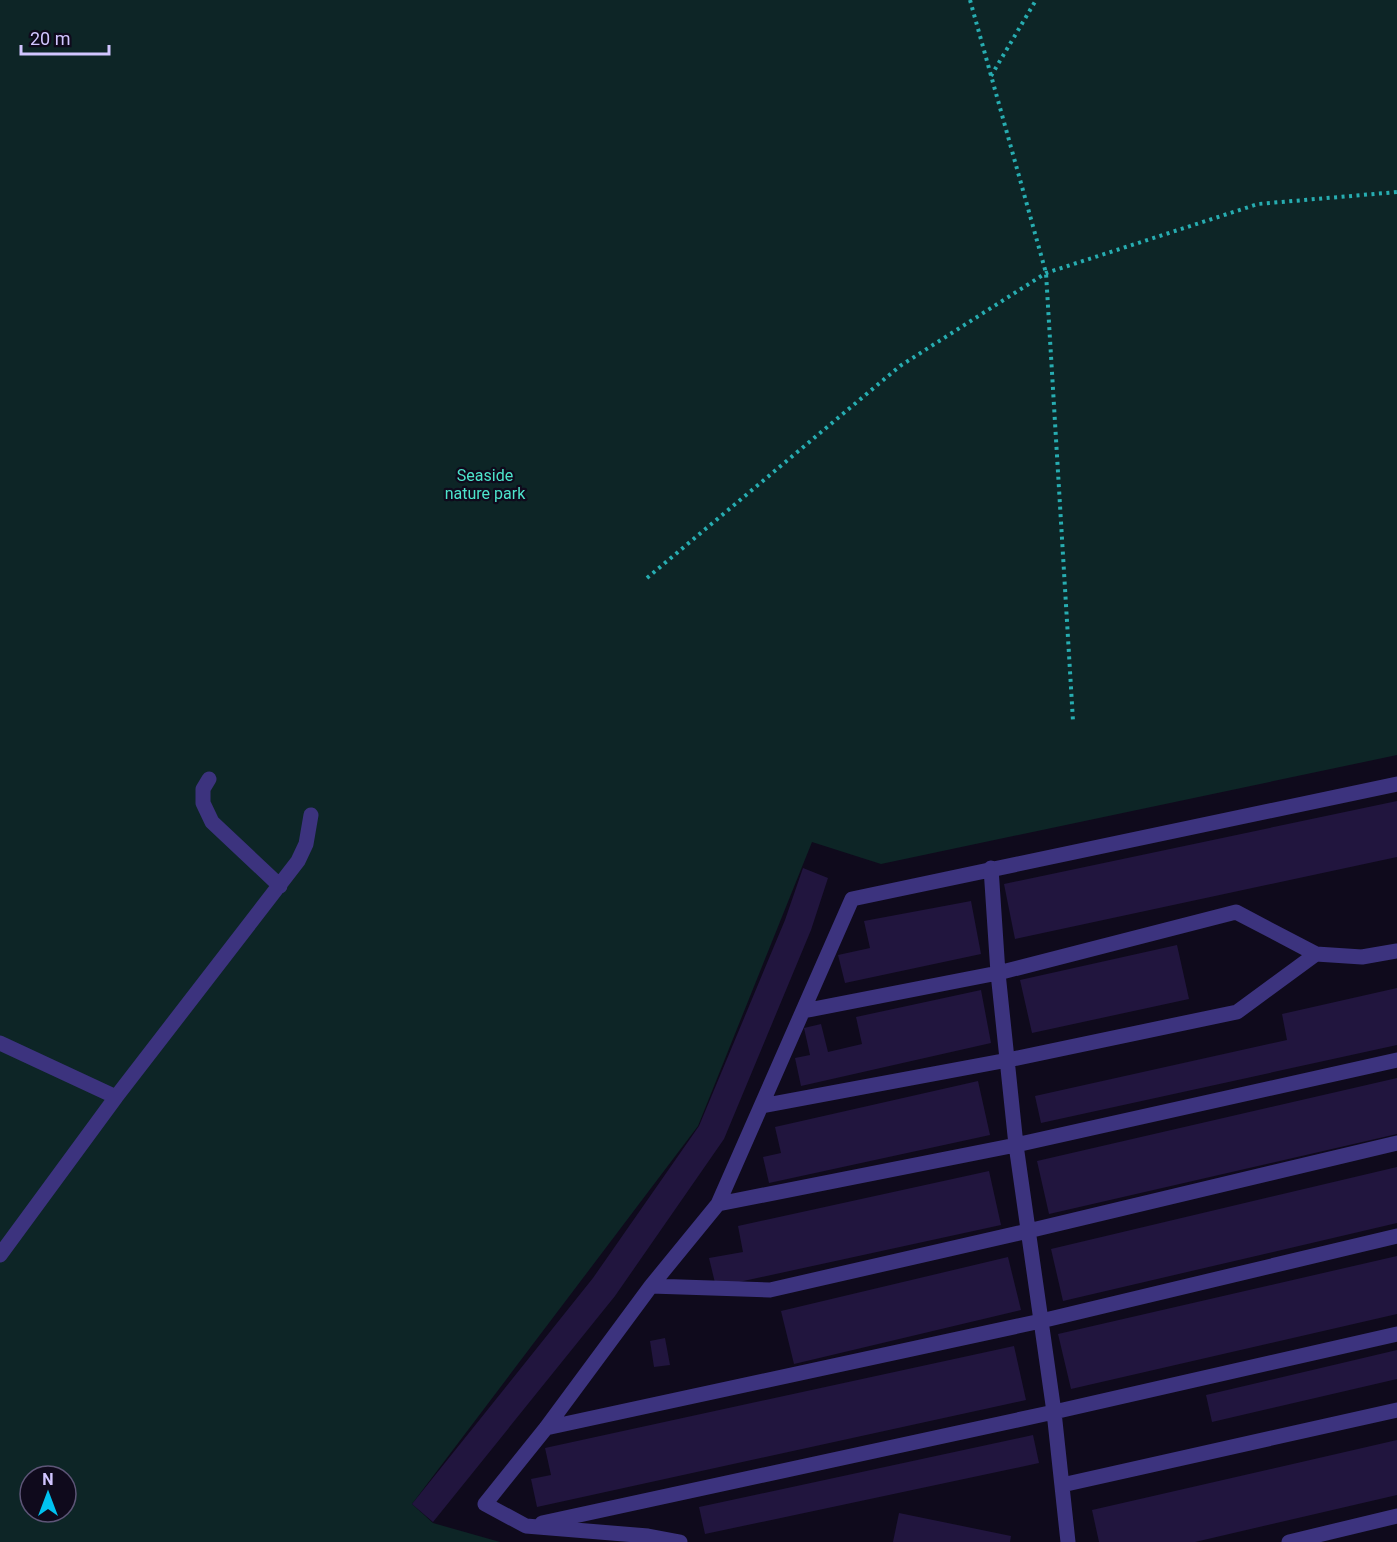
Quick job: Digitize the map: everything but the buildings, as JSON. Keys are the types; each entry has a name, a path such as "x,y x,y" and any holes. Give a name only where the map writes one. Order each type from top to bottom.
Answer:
{"lane":[{"path":"209,779 203,789 203,803 212,822 280,886"},
{"path":"680,1542 648,1536 526,1526 485,1504 546,1428 651,1286 718,1204 852,898 1397,784"},
{"path":"0,1255 116,1098 298,861 306,844 310,815"},
{"path":"991,868 998,973 1017,1145 1054,1412 1068,1542"},
{"path":"803,1011 998,973 1236,912 1316,954 1362,957 1397,951"},
{"path":"762,1106 1008,1060 1237,1012 1316,954"},
{"path":"0,1043 116,1098"},
{"path":"718,1204 1017,1145 1397,1060"},
{"path":"651,1286 771,1290 1397,1143"},
{"path":"546,1428 1041,1321 1397,1236"},
{"path":"526,1526 1054,1412 1397,1334"},
{"path":"1062,1485 1397,1410"},
{"path":"1289,1542 1397,1516"}],"path":[{"path":"970,0 1046,273 1073,721"},
{"path":"991,76 1036,0"},
{"path":"647,578 900,366 1046,273 1258,204 1397,192"}],"green space":[{"name":"Seaside nature park","path":"0,0 1397,0 1397,755 881,864 812,842 698,1126 412,1504 433,1523 500,1542 0,1542"}]}
